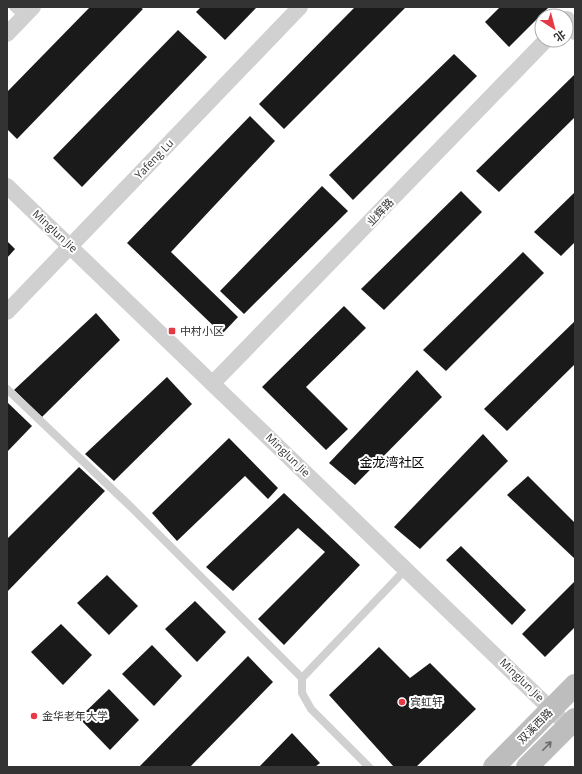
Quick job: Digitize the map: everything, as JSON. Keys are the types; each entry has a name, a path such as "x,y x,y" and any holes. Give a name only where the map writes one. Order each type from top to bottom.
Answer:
{"main road":[{"name":"双溪西路","path":"494,767 575,685"},
{"path":"527,767 572,722"}],"street":[{"name":"Yafeng Lu","path":"7,312 300,7"},
{"path":"7,34 23,10"},
{"name":"业辉路","path":"213,383 538,48"},
{"name":"Minglun Jie","path":"7,186 552,709 572,722"}],"lane":[{"path":"7,389 131,507 302,678"},
{"path":"369,767 312,709 302,693 302,678 406,569"}],"building":[{"path":"90,7 140,7 143,9 17,139 7,129 7,92"},
{"path":"201,7 257,7 225,40 196,12"},
{"path":"355,7 406,7 284,129 259,104"},
{"path":"500,7 549,7 534,8 534,22 509,47 485,22"},
{"path":"178,30 207,57 82,187 53,158"},
{"path":"454,54 477,76 353,200 329,175"},
{"path":"575,74 575,117 499,192 476,171"},
{"path":"250,116 275,141 171,252 238,317 222,334 127,243"},
{"path":"322,186 348,211 244,314 220,291"},
{"path":"461,191 482,212 384,310 361,289"},
{"path":"575,192 575,242 561,256 534,232"},
{"path":"7,241 15,249 7,258"},
{"path":"523,252 544,273 446,371 423,350"},
{"path":"344,306 366,328 306,387 348,429 326,450 262,387"},
{"path":"96,313 120,340 42,417 14,390"},
{"path":"575,321 575,364 507,431 484,409"},
{"path":"417,370 442,397 355,485 329,463"},
{"path":"167,377 192,404 114,481 85,454"},
{"path":"7,402 32,426 7,452"},
{"path":"483,434 508,461 420,549 394,527"},
{"path":"229,438 278,488 268,499 245,476 177,541 152,513"},
{"path":"79,467 105,491 7,592 7,539"},
{"path":"528,476 575,523 575,559 507,495"},
{"path":"284,493 360,565 284,645 258,619 325,552 298,528 233,591 206,567"},
{"path":"461,546 526,610 512,625 446,560"},
{"path":"107,575 138,606 109,635 77,603"},
{"path":"575,581 575,627 545,657 522,634"},
{"path":"195,601 226,632 197,662 165,629"},
{"path":"61,624 92,655 63,685 31,652"},
{"path":"152,645 182,676 154,706 122,674"},
{"name":"宾虹轩","path":"379,647 410,678 430,663 476,709 416,767 394,767 329,695"},
{"path":"248,656 273,682 190,767 139,767"},
{"path":"109,689 139,720 110,750 79,718"},
{"path":"292,733 320,763 315,767 259,767"}],"place":[{"name":"中村小区","path":"172,331"},
{"name":"宾虹轩","path":"402,702"},
{"name":"金华老年大学","path":"34,716"}],"district":[{"name":"金龙湾社区","path":"392,462"}]}
